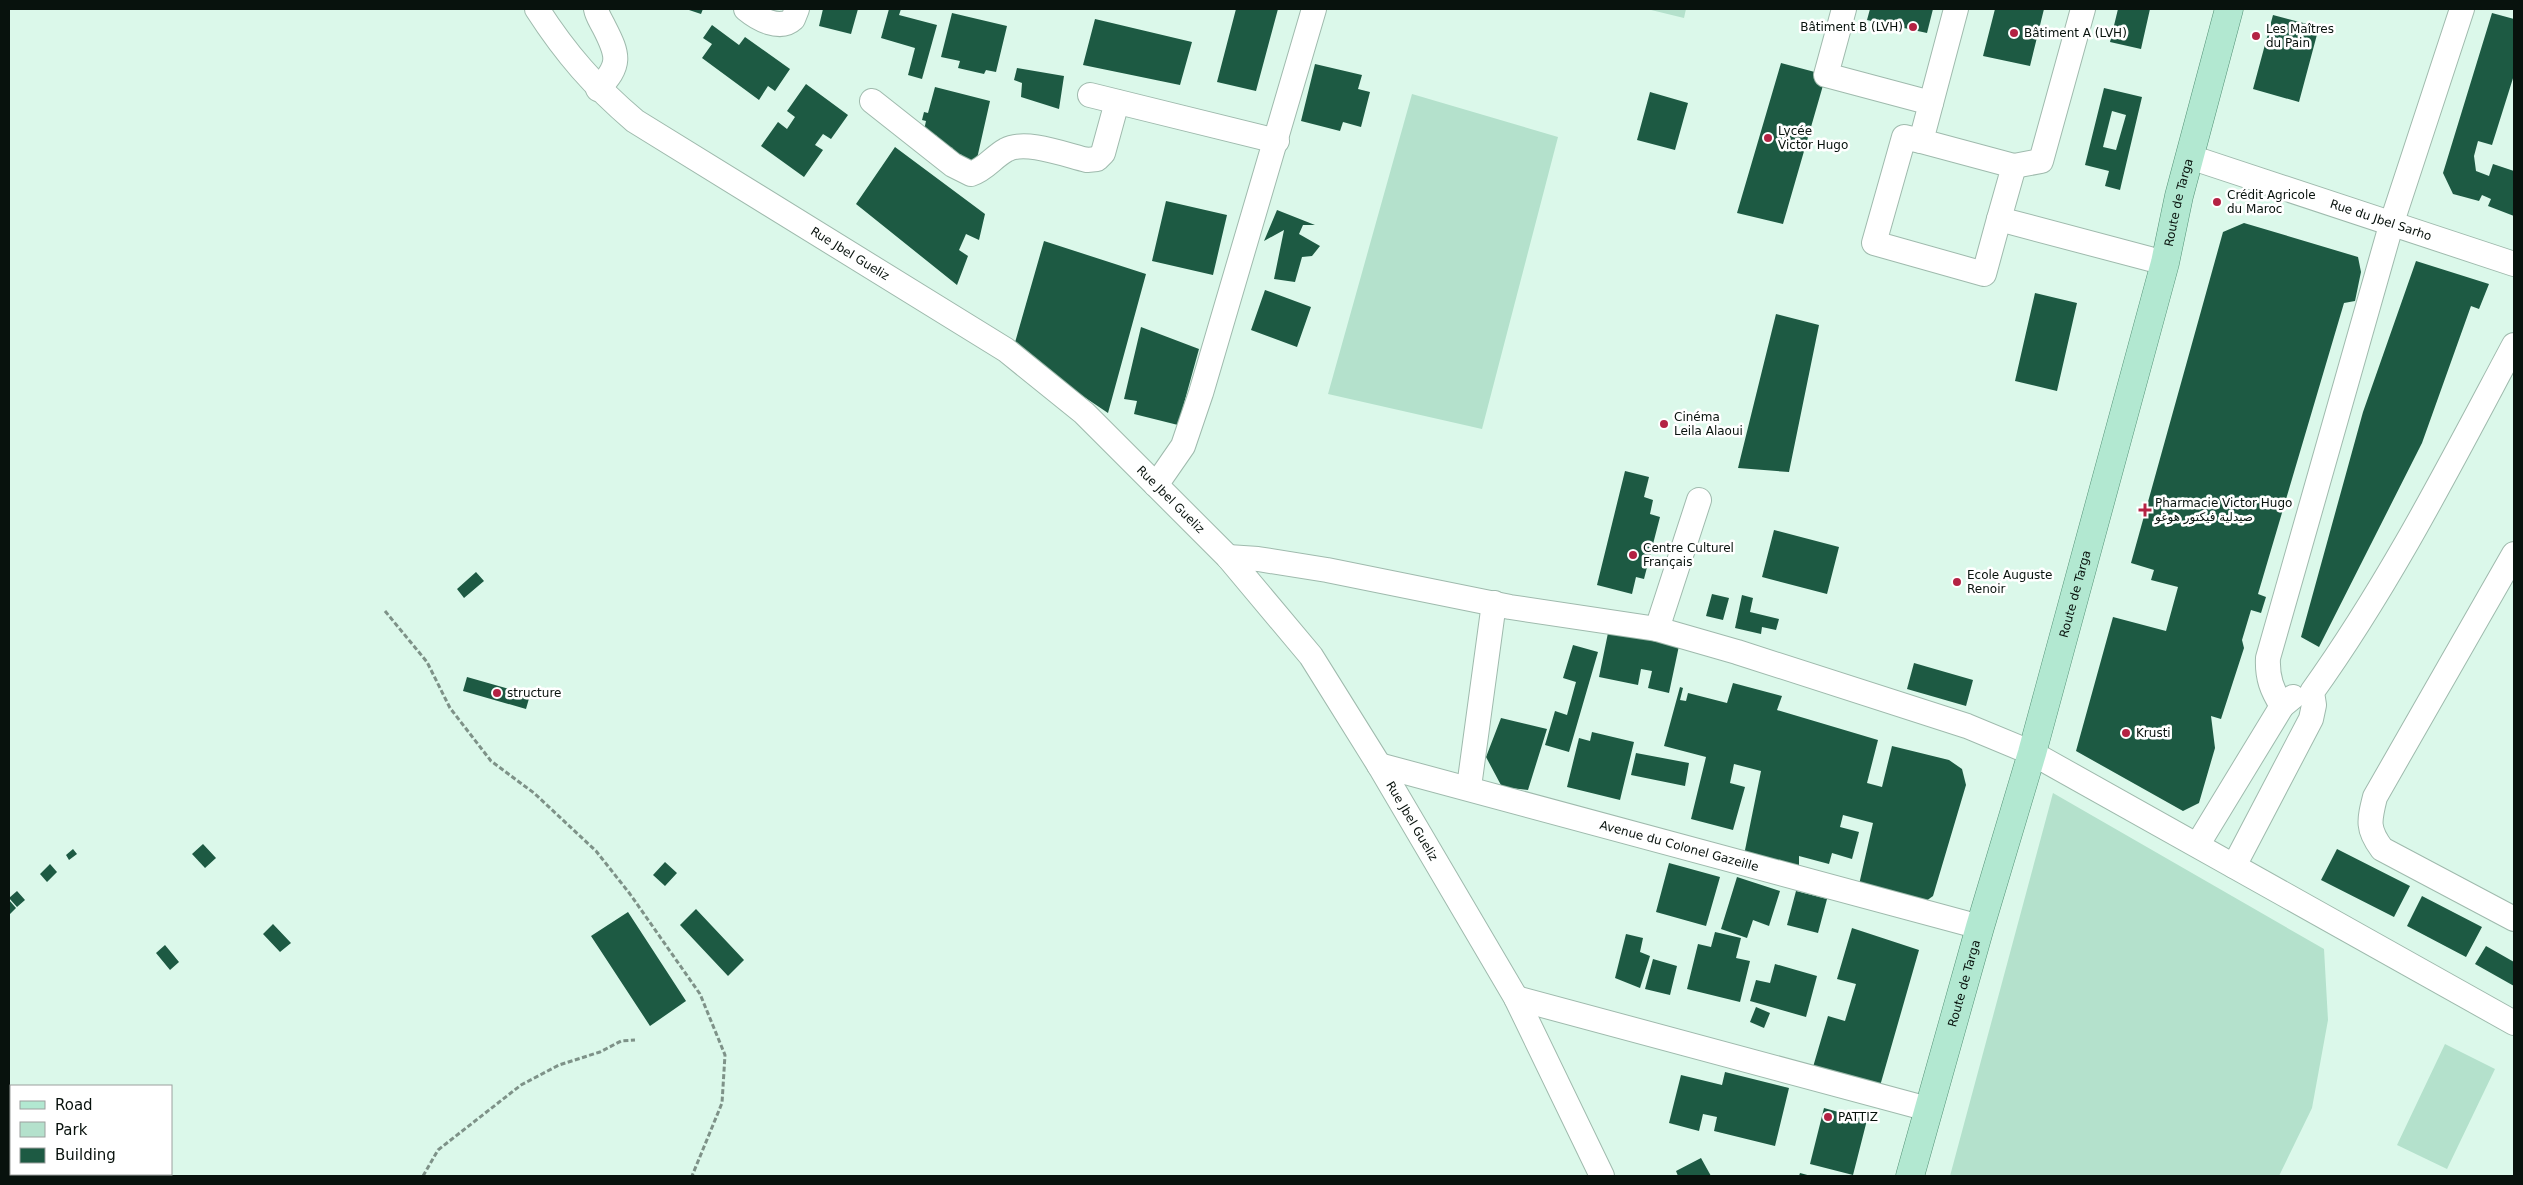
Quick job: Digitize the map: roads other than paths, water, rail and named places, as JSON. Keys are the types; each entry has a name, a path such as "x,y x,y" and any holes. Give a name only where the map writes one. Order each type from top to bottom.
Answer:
{"main road":[{"name":"Route de Targa","path":"1910,1176 1980,927 2032,752 2165,263 2179,196 2229,9"}],"street":[{"name":"Rue Jbel Gueliz","path":"537,9 556,38 598,89 635,121 1006,350 1084,413 1228,557 1311,656 1379,765 1516,998 1602,1176"},
{"path":"596,9 612,43 617,61 612,75 598,89"},
{"path":"746,9 774,24 782,25 793,19 796,9"},
{"path":"1156,485 1183,446 1201,393 1277,141 1314,9"},
{"path":"1844,9 1826,75 1931,103"},
{"path":"1921,141 1956,9"},
{"path":"2014,166 1984,274 1874,243 1904,137 2014,166 2041,161 2083,9"},
{"path":"2282,706 2272,690 2268,675 2268,658 2392,222 2462,9"},
{"path":"1090,95 1277,141"},
{"path":"872,101 953,165 971,174 983,170 1004,151 1014,146 1026,146 1087,160 1097,159 1103,153 1117,102"},
{"name":"Rue du Jbel Sarho","path":"2190,157 2392,222 2514,264"},
{"path":"1999,219 2165,263"},
{"path":"2198,844 2282,706 2293,698 2312,692 2348,641 2402,553 2514,345"},
{"path":"1657,629 1699,500"},
{"path":"2514,554 2375,797 2369,819 2372,836 2382,849 2514,919"},
{"path":"1228,557 1258,559 1319,569 1494,603 1657,629 1737,652 1967,726 2032,752 2514,1023"},
{"path":"1469,787 1494,603"},
{"path":"2234,866 2307,727 2314,705 2312,692"},
{"name":"Avenue du Colonel Gazeille","path":"1379,765 1469,787 1980,927"},
{"path":"1516,998 1928,1109"}],"place":[{"name":"Bâtiment B (LVH)","path":"1913,27"},
{"name":"Bâtiment A (LVH)","path":"2014,33"},
{"name":"Les Maîtres du Pain","path":"2256,36"},
{"name":"Lycée Victor Hugo","path":"1768,138"},
{"name":"Crédit Agricole du Maroc","path":"2217,202"},
{"name":"Cinéma Leila Alaoui","path":"1664,424"},
{"name":"Pharmacie Victor Hugo صيدلية فيكتور هوغو","path":"2145,510"},
{"name":"Centre Culturel Français","path":"1633,555"},
{"name":"Ecole Auguste Renoir","path":"1957,582"},
{"name":"structure","path":"497,693"},
{"name":"Krusti","path":"2126,733"},
{"name":"PATTIZ","path":"1828,1117"}]}
